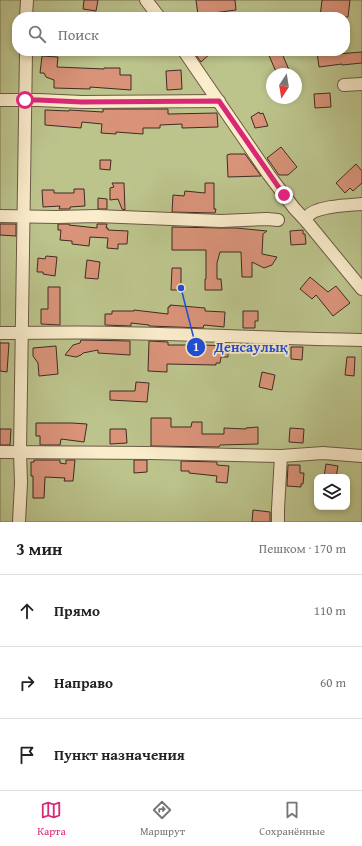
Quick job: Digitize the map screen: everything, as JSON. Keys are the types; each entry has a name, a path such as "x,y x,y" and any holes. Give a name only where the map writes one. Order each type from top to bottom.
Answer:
{"street":[{"path":"26,0 26,12"},
{"path":"146,0 156,12"},
{"path":"19,522 21,482 20,452 26,56"},
{"path":"188,56 284,195 362,289"},
{"path":"344,85 362,84"},
{"path":"0,100 82,102 219,101"},
{"path":"307,222 308,215 314,211 325,208 362,204"},
{"path":"0,216 97,216 220,221 278,220"},
{"path":"0,333 115,333 362,340"},
{"path":"0,452 281,456 323,453 362,456"},
{"path":"278,522 281,456"}],"green space":[{"path":"0,0 362,0 362,522 0,522"}],"building":[{"path":"84,0 98,0 96,11 83,9"},
{"path":"196,0 235,0 236,10 221,12 198,12"},
{"path":"322,0 350,0 349,12 321,12"},
{"path":"362,52 362,63 319,67 318,56 350,56 350,53"},
{"path":"42,56 58,57 57,67 104,69 120,68 120,75 131,75 131,90 90,87 90,89 54,88 54,80 46,77 44,73 40,73"},
{"path":"197,56 208,56 201,62"},
{"path":"269,56 283,56 288,68 274,68"},
{"path":"181,70 182,89 167,90 166,71"},
{"path":"330,93 331,107 315,108 314,94"},
{"path":"103,109 168,109 168,114 217,113 218,127 182,128 182,124 160,125 160,128 143,128 143,134 116,132 116,134 101,133 102,124 82,122 81,128 45,125 45,110 103,112"},
{"path":"259,112 260,114 263,113 268,126 255,128 251,117"},
{"path":"281,147 297,167 288,175 279,175 267,158"},
{"path":"245,154 261,176 228,177 227,155"},
{"path":"100,160 111,160 110,170 100,169"},
{"path":"356,164 362,171 362,183 353,191 350,188 345,193 336,183"},
{"path":"112,183 124,183 125,210 122,209 118,199 110,200 110,188 114,187"},
{"path":"205,183 214,183 215,213 172,212 173,195 184,196 185,191 205,193"},
{"path":"74,189 84,189 85,206 70,207 70,209 59,209 60,206 43,207 42,190 54,190 54,193 74,193"},
{"path":"98,198 107,199 107,209 98,209"},
{"path":"0,224 16,224 16,236 0,235"},
{"path":"58,224 97,228 97,224 107,224 106,228 108,228 108,230 128,231 127,244 118,244 118,249 107,248 108,238 90,237 89,246 72,244 72,241 60,240 61,230 58,230"},
{"path":"172,227 236,228 267,231 263,234 262,254 277,257 272,265 264,268 252,262 252,277 242,277 241,252 220,252 217,263 217,279 221,279 222,290 205,290 206,250 172,250"},
{"path":"303,230 306,244 291,245 290,231"},
{"path":"46,256 57,257 55,276 43,274 43,272 37,272 38,258 45,259"},
{"path":"87,260 100,262 98,279 85,278"},
{"path":"172,268 181,268 181,290 171,290"},
{"path":"310,277 328,292 336,286 350,303 333,316 316,295 312,299 300,289"},
{"path":"48,287 60,287 60,325 41,324 41,309 48,309"},
{"path":"170,305 205,308 205,311 225,312 224,327 204,325 203,328 149,326 131,323 131,326 105,325 105,314 112,314 112,311 134,310 168,314 168,307 170,307"},
{"path":"243,311 258,311 258,321 255,321 255,328 243,328"},
{"path":"81,340 130,341 130,355 98,353 98,350 83,353 76,357 65,355 73,345 80,343"},
{"path":"149,341 168,342 168,345 189,345 189,342 202,343 202,345 228,346 228,357 221,357 220,363 216,363 216,365 167,364 167,372 148,371"},
{"path":"0,343 9,343 7,372 0,371"},
{"path":"56,346 58,374 39,376 38,363 33,356 33,348"},
{"path":"291,347 303,347 302,360 291,359"},
{"path":"347,357 355,357 354,376 345,375"},
{"path":"262,372 275,375 272,390 259,387"},
{"path":"136,382 149,383 147,402 110,400 110,391 135,391"},
{"path":"151,418 171,418 171,427 191,427 192,422 202,422 202,434 224,434 224,428 246,429 258,427 258,444 220,445 219,447 151,446"},
{"path":"36,423 87,424 84,442 61,439 60,445 40,445 40,436 36,436"},
{"path":"290,428 304,429 303,443 289,442"},
{"path":"0,429 11,429 10,445 0,445"},
{"path":"110,429 126,429 127,443 110,444"},
{"path":"34,460 60,460 60,463 66,464 66,460 75,460 73,481 64,481 65,478 45,477 44,498 33,498 33,476 31,476 31,462 34,462"},
{"path":"134,460 147,460 147,472 134,473"},
{"path":"181,461 217,462 217,465 229,466 227,483 216,482 217,476 181,471"},
{"path":"326,464 338,466 337,474 324,474"},
{"path":"288,465 300,465 300,473 304,473 303,484 301,484 301,487 287,486"},
{"path":"253,510 270,512 270,522 252,522"}],"place":[{"name":"Денсаулық","path":"181,288"}],"route":[{"path":"25,100 82,102 219,101 284,195"}]}
